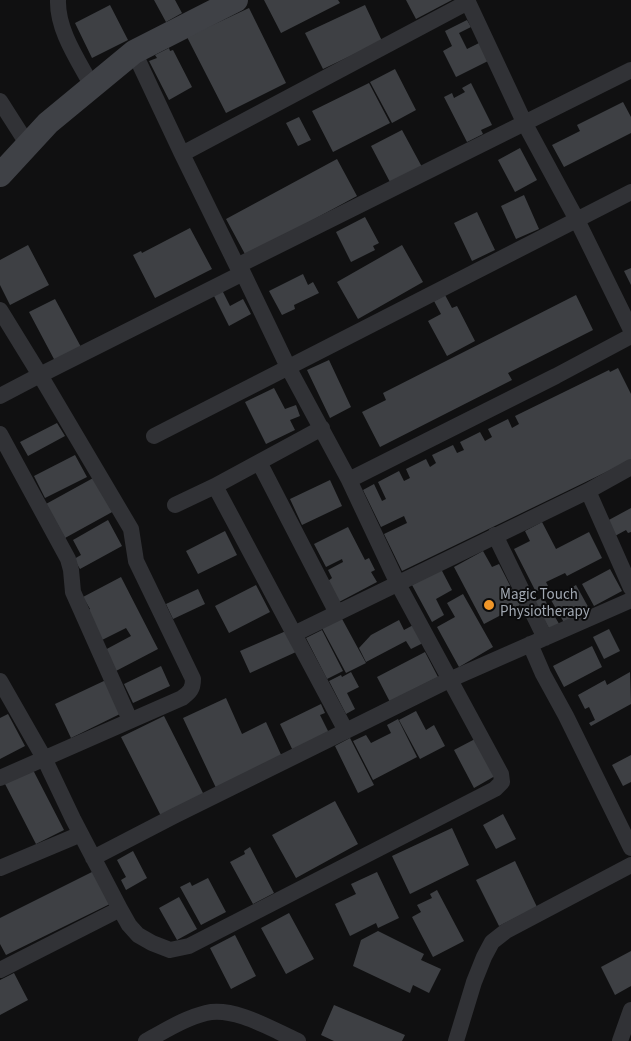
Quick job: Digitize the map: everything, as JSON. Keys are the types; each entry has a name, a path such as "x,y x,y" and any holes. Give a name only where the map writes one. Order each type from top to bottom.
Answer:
{"street":[{"path":"58,0 58,17 62,28 92,86"},
{"path":"0,175 48,123 134,52 236,0"},
{"path":"182,154 468,1 525,124 627,312 631,330"},
{"path":"0,681 6,706 44,758 128,925 138,935 170,950 189,946 495,789 502,782 502,774 398,584 349,480 288,366 182,154 134,52"},
{"path":"0,396 240,270 631,70"},
{"path":"0,101 28,144"},
{"path":"154,436 631,192"},
{"path":"0,310 131,529 136,561 193,679 193,687 182,698 0,778"},
{"path":"349,480 556,376 631,336"},
{"path":"176,505 322,428"},
{"path":"0,434 68,559 73,592 130,720"},
{"path":"259,462 337,613"},
{"path":"294,634 588,490 631,467"},
{"path":"215,486 346,731"},
{"path":"588,490 631,588"},
{"path":"495,535 538,641 543,674 566,716 631,848"},
{"path":"94,858 166,820 449,680 631,600"},
{"path":"0,868 81,834"},
{"path":"456,1041 474,982 492,942 506,931 631,865"},
{"path":"0,970 120,909"},
{"path":"620,1041 631,1010"},
{"path":"146,1041 195,1016 208,1012 224,1012 239,1015 298,1041"}],"building":[{"path":"154,0 175,0 182,13 166,22"},
{"path":"264,0 338,0 340,3 281,33"},
{"path":"406,0 452,0 416,19"},
{"path":"110,5 128,40 92,58 75,23"},
{"path":"365,5 382,41 323,69 305,33"},
{"path":"249,8 286,83 226,113 187,37"},
{"path":"467,20 471,27 459,33 467,49 479,43 488,61 456,77 443,51 452,46 445,31"},
{"path":"169,48 170,51 173,50 192,87 169,100 149,61 157,58 155,55"},
{"path":"395,69 416,110 392,123 370,82"},
{"path":"369,83 390,123 333,152 312,111"},
{"path":"471,83 492,125 481,130 483,134 467,142 444,97 452,93 454,98 465,92 462,88"},
{"path":"623,102 631,117 631,133 564,167 552,145 580,131 577,125"},
{"path":"299,117 311,140 298,146 286,123"},
{"path":"402,130 422,167 391,184 371,146"},
{"path":"520,148 537,180 515,192 498,160"},
{"path":"337,159 357,196 246,256 226,219"},
{"path":"524,195 539,229 516,239 501,206"},
{"path":"477,212 495,250 472,261 454,223"},
{"path":"365,217 379,243 373,246 375,250 351,262 336,232"},
{"path":"190,228 212,269 155,298 133,255 141,251 142,253"},
{"path":"28,245 49,285 10,305 0,285 0,260"},
{"path":"402,245 423,282 358,319 337,282"},
{"path":"631,268 631,285 624,271"},
{"path":"303,274 308,285 313,282 319,293 294,305 295,309 282,315 269,291"},
{"path":"222,290 230,306 243,299 251,314 229,326 213,294"},
{"path":"445,295 452,308 457,306 475,341 447,356 428,321 441,314 434,301"},
{"path":"576,295 593,330 508,373 512,380 380,447 362,412 386,400 383,393"},
{"path":"55,299 81,347 55,361 29,312"},
{"path":"329,360 351,407 330,418 307,370"},
{"path":"618,368 631,394 631,460 402,571 384,534 407,523 404,516 381,527 363,490 374,484 382,501 386,499 378,482 399,471 404,481 410,478 406,469 426,459 430,467 436,463 432,455 453,445 457,453 464,450 460,442 480,432 485,441 492,437 488,429 508,419 512,428 519,424 515,416 609,370 610,372"},
{"path":"274,388 285,409 296,405 300,416 290,420 295,430 266,444 245,402"},
{"path":"57,423 65,436 28,456 20,442"},
{"path":"75,455 87,477 45,498 34,476"},
{"path":"95,477 114,511 65,538 46,504"},
{"path":"330,480 342,506 302,525 290,499"},
{"path":"631,508 631,532 628,533 626,530 615,536 607,521"},
{"path":"108,520 122,546 80,569 74,559 81,555 73,540"},
{"path":"542,522 556,549 589,532 602,558 567,576 565,573 546,582 548,586 536,592 514,549 530,541 525,531"},
{"path":"348,527 365,560 369,558 375,570 371,572 377,582 339,602 328,581 332,578 328,570 343,562 342,559 326,567 314,544"},
{"path":"225,531 237,555 198,574 186,551"},
{"path":"483,551 492,567 499,564 520,605 484,624 454,567"},
{"path":"441,569 452,590 436,599 444,615 432,622 412,585"},
{"path":"610,569 622,591 594,606 582,584"},
{"path":"121,577 158,649 114,672 103,651 131,636 126,628 100,641 85,612 90,609 83,597"},
{"path":"256,585 270,612 229,633 215,606"},
{"path":"576,585 591,612 566,626 551,600"},
{"path":"198,589 205,604 173,619 166,604"},
{"path":"463,594 493,647 459,667 437,627 455,617 447,603"},
{"path":"543,597 561,627 551,632 534,602"},
{"path":"341,617 366,663 346,673 322,628"},
{"path":"399,620 404,630 417,623 427,641 411,649 406,641 366,662 359,648 371,635"},
{"path":"609,629 620,651 604,659 593,637"},
{"path":"322,630 343,671 327,679 306,638"},
{"path":"286,631 296,652 250,673 240,651"},
{"path":"592,646 602,667 564,687 553,666"},
{"path":"425,652 438,677 390,702 377,677"},
{"path":"161,666 170,686 133,703 124,684"},
{"path":"351,672 359,687 347,693 355,709 346,714 329,681"},
{"path":"630,672 631,704 591,726 589,723 595,720 589,707 585,709 578,695 605,680 607,685"},
{"path":"106,680 122,713 71,738 55,704"},
{"path":"226,698 242,734 266,722 283,759 217,790 183,718"},
{"path":"321,704 325,713 320,715 331,737 295,755 280,724"},
{"path":"416,711 426,730 434,725 445,746 420,759 399,720"},
{"path":"8,714 25,746 0,759 0,718"},
{"path":"164,716 204,795 161,816 121,737"},
{"path":"398,719 417,757 373,780 353,741 366,735 371,743 391,733 387,725"},
{"path":"350,738 374,785 358,793 335,746"},
{"path":"475,739 495,776 474,788 454,750"},
{"path":"631,755 631,782 623,786 612,765"},
{"path":"32,768 64,830 36,844 4,782"},
{"path":"335,801 358,844 296,878 272,835"},
{"path":"503,814 516,839 496,849 483,825"},
{"path":"452,828 469,865 410,894 392,856"},
{"path":"250,847 274,893 253,904 230,862 245,854 244,851"},
{"path":"133,851 147,878 126,890 121,880 126,877 117,860"},
{"path":"515,861 537,907 499,926 476,880"},
{"path":"98,869 114,902 6,955 0,944 0,918"},
{"path":"377,872 399,918 378,928 376,923 350,936 335,904 356,894 351,884"},
{"path":"208,878 226,912 201,925 180,887 190,882 192,886"},
{"path":"437,890 464,941 433,957 412,917 421,912 417,905 432,898 430,894"},
{"path":"179,897 197,929 177,940 159,908"},
{"path":"289,913 314,959 286,974 261,928"},
{"path":"378,931 424,954 421,960 441,969 429,993 413,985 410,993 353,966 361,940"},
{"path":"235,935 256,976 231,989 210,948"},
{"path":"631,951 631,986 615,995 601,967"},
{"path":"14,973 28,1000 0,1015 0,980"},
{"path":"334,1005 405,1035 402,1041 334,1041 321,1035"}],"place":[{"name":"Magic Touch Physiotherapy","path":"489,605"}]}
